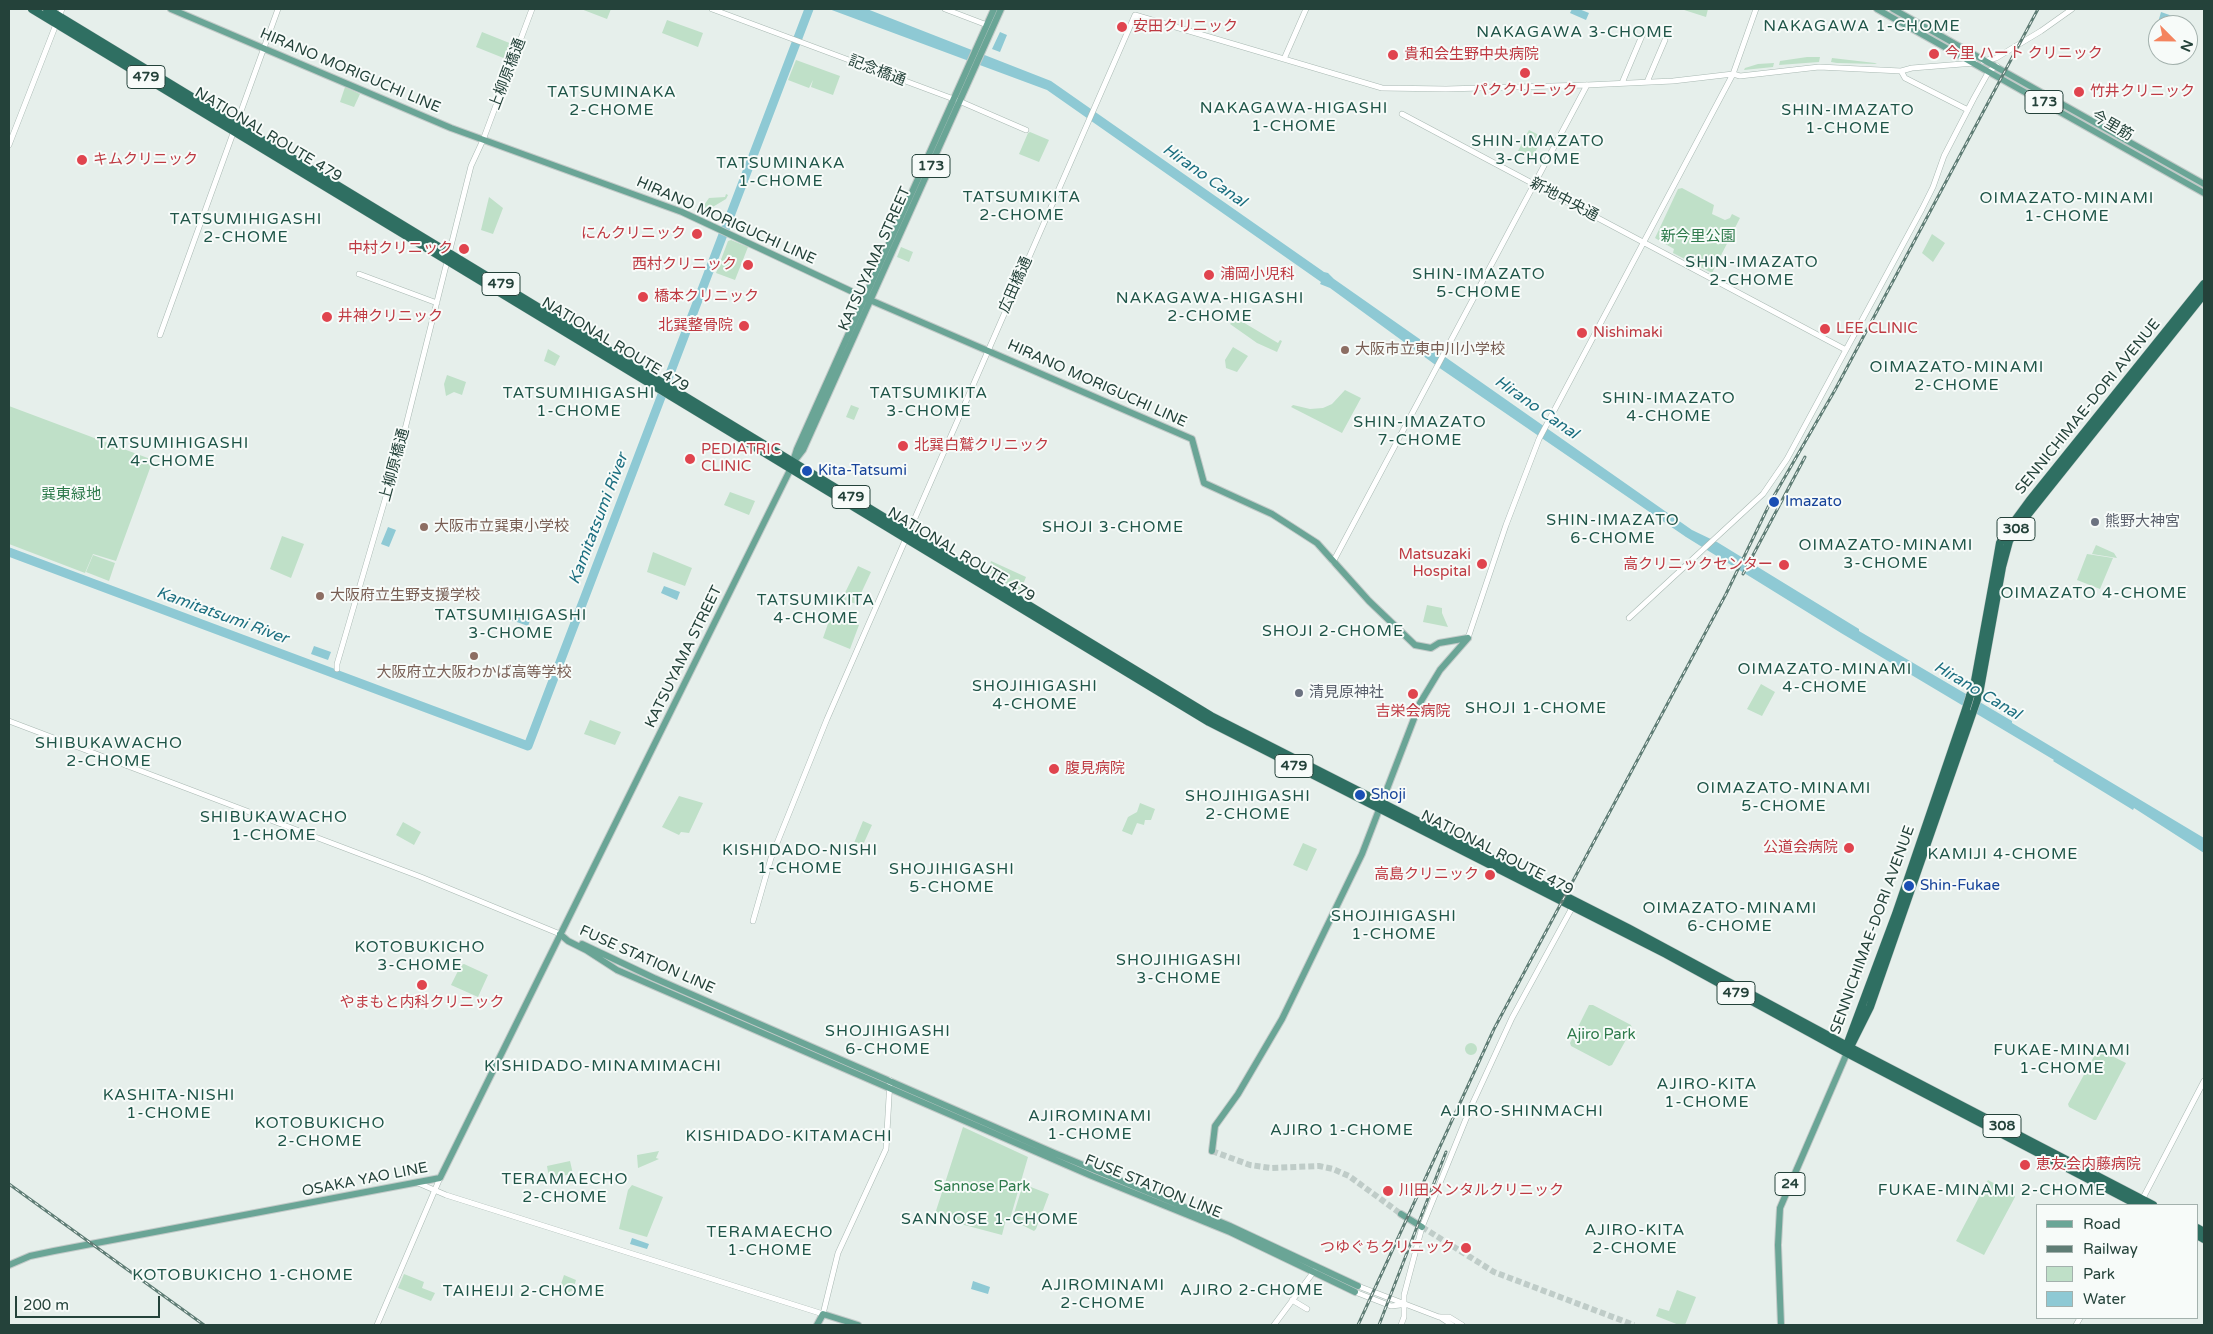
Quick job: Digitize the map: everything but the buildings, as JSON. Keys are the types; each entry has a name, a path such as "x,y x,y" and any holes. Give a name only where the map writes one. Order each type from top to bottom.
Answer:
{"highway":[{"name":"NATIONAL ROUTE 479","path":"32,9 59,16"},
{"name":"NATIONAL ROUTE 479","path":"47,9 236,127 665,389 906,535 1188,702 1380,806 1848,1048"},
{"name":"SENNICHIMAE-DORI AVENUE","path":"1974,698 1975,681 1996,566 2005,534 2034,494 2204,284"},
{"name":"SENNICHIMAE-DORI AVENUE","path":"1848,1048 1974,698 2009,541 2023,520 2204,294"},
{"name":"NATIONAL ROUTE 479","path":"1380,806 1635,931 1848,1048"},
{"name":"308","path":"1848,1048 2140,1203"}],"main road":[{"name":"HIRANO MORIGUCHI LINE","path":"171,9 483,140 682,212 868,299 988,349 1192,439 1204,483 1282,519 1316,543 1369,601 1415,645 1431,648 1439,642 1468,638"},
{"name":"KATSUYAMA STREET","path":"979,51 994,9"},
{"name":"KATSUYAMA STREET","path":"596,862 792,465 797,449 868,299 956,101 1001,9"},
{"name":"今里筋","path":"1877,9 2204,193"},
{"name":"今里筋","path":"1893,9 2204,184"},
{"path":"1212,1152 1215,1126 1238,1094 1282,1019 1362,854 1420,703 1440,670 1468,638"},
{"name":"OSAKA YAO LINE","path":"9,1265 30,1256 54,1251 440,1178 596,862"},
{"name":"FUSE STATION LINE","path":"560,934 647,975 1104,1174 1230,1226 1315,1270"},
{"name":"FUSE STATION LINE","path":"560,934 568,941 617,970 1092,1176 1230,1232 1356,1289"},
{"name":"24","path":"1781,1325 1778,1245 1780,1208 1848,1048"},
{"path":"1401,1214 1422,1227"},
{"path":"817,1325 822,1314 858,1325"}],"street":[{"path":"160,334 205,215 278,9"},
{"name":"上柳原橋通","path":"337,669 401,445 471,166 483,140 532,9"},
{"name":"記念橋通","path":"712,9 956,101 1026,130"},
{"path":"945,9 987,25"},
{"path":"1306,9 1284,59 1382,88 1446,89 1647,82 1732,74 1740,76 1819,66 1901,71 1912,68 1975,63 1996,58 2041,31 2072,9"},
{"path":"1468,638 1506,524 1539,438 1732,74 1756,9"},
{"name":"広田橋通","path":"753,921 771,858 828,719 906,535 1135,15 1284,59"},
{"path":"9,145 59,16"},
{"path":"1622,83 1644,31"},
{"path":"1647,82 1664,40"},
{"path":"1629,618 1763,494 1798,441 1933,187 1944,156 1968,110 1989,71 1997,66"},
{"path":"1901,71 1905,78 1968,110"},
{"path":"1333,562 1587,85"},
{"name":"新地中央通","path":"1402,114 1846,350"},
{"path":"359,274 437,303"},
{"path":"9,722 421,878 560,934"},
{"path":"1401,1325 1404,1317 1404,1296 1422,1227 1488,1067 1573,906"},
{"path":"418,1182 446,1195 822,1314 838,1253 886,1149 890,1080"},
{"path":"2140,1203 2204,1081"},
{"path":"377,1325 440,1178"},
{"path":"1274,1325 1315,1270"},
{"path":"1356,1289 1392,1306 1404,1304 1439,1317 1452,1325"},
{"path":"1292,1300 1307,1309"},
{"path":"1439,1317 1449,1318 1462,1325"}],"green space":[{"path":"581,9 611,9 607,19"},
{"path":"1681,9 1708,9 1706,17"},
{"path":"667,20 703,33 698,47 662,33"},
{"path":"482,32 512,44 506,59 476,47"},
{"path":"1820,57 1819,62 1779,65 1780,61"},
{"path":"1832,58 1877,64 1837,63 1831,62"},
{"path":"796,60 840,76 833,95 811,87 813,80 809,88 788,80"},
{"path":"1774,63 1773,67 1744,70 1758,64"},
{"path":"345,87 360,94 354,107 340,102"},
{"path":"1529,130 1543,137 1532,158 1518,151"},
{"path":"1030,132 1049,140 1039,162 1019,154"},
{"name":"新今里公園","path":"1682,188 1714,205 1712,214 1725,220 1730,218 1732,214 1740,218 1712,273 1673,253 1674,249 1655,238 1678,189"},
{"path":"726,194 728,195 726,199 711,208 710,211 702,208 709,198 725,197"},
{"path":"489,197 503,208 493,234 481,230"},
{"path":"1932,234 1945,243 1933,262 1922,253"},
{"path":"731,240 748,247 735,280 716,273 728,241"},
{"path":"901,247 913,252 909,262 897,257"},
{"path":"1234,319 1240,323 1241,321 1278,343 1280,340 1282,341 1277,352 1257,343 1230,324"},
{"path":"1233,347 1248,356 1237,372 1226,368 1225,360"},
{"path":"548,349 560,356 555,366 544,361"},
{"path":"447,375 466,382 462,395 454,392 446,396 444,384"},
{"path":"1345,390 1361,398 1342,433 1291,407 1293,405 1310,409 1323,408 1332,404"},
{"path":"851,405 859,408 854,420 846,417"},
{"name":"巽東緑地","path":"9,406 153,460 116,561 93,554 85,573 9,544"},
{"path":"730,492 755,501 749,515 724,505"},
{"path":"282,536 304,544 291,578 270,569"},
{"path":"2096,545 2114,553 2117,558 2092,554"},
{"path":"653,552 692,568 685,586 647,572"},
{"path":"2087,554 2113,558 2100,589 2077,580"},
{"path":"93,555 115,563 109,581 86,572"},
{"path":"991,561 1026,577 1020,592 988,572"},
{"path":"858,566 871,572 856,604 842,599"},
{"path":"1427,605 1442,608 1442,613 1448,627 1423,622"},
{"path":"831,615 859,625 850,649 823,638"},
{"path":"1761,684 1775,692 1762,716 1747,709"},
{"path":"590,720 621,732 615,745 584,734"},
{"path":"679,796 703,803 689,833 681,832 679,835 662,827"},
{"path":"1140,803 1155,809 1151,820 1145,820 1144,825 1137,823 1132,835 1122,831 1128,817 1137,812"},
{"path":"863,821 872,825 862,847 854,843"},
{"path":"403,822 421,832 414,845 396,835"},
{"path":"1303,843 1317,849 1307,871 1293,865"},
{"path":"464,964 488,975 478,997 451,985 461,965"},
{"name":"Ajiro Park","path":"1589,1005 1593,1005 1631,1025 1632,1029 1612,1065 1609,1066 1571,1046 1570,1043"},
{"path":"1469,1043 1473,1043 1477,1049 1473,1055 1469,1055 1465,1051 1465,1047"},
{"path":"2098,1049 2126,1063 2096,1120 2094,1120 2069,1107 2068,1104"},
{"name":"Sannose Park","path":"963,1127 1028,1157 1010,1219 1006,1219 1002,1235 934,1217"},
{"path":"659,1151 656,1158 659,1159 638,1168 637,1155"},
{"path":"570,1161 573,1174 549,1178 547,1166"},
{"path":"1988,1180 2014,1194 2015,1197 1984,1255 1956,1241"},
{"path":"1023,1184 1049,1194 1034,1231 1012,1220"},
{"path":"632,1185 663,1197 647,1237 619,1229 628,1190"},
{"path":"404,1274 424,1282 422,1288 435,1293 431,1301 398,1288"},
{"path":"564,1275 576,1280 573,1290 569,1292 560,1287"},
{"path":"1677,1290 1696,1297 1685,1325 1679,1325 1656,1316 1659,1308 1669,1311"}],"water":[{"path":"829,9 867,9 1051,81 1328,273 1692,530 1717,542 1859,629 1859,631 2012,721 2012,723 2204,838 2204,853 2134,808 2133,810 1686,537 1441,369 1330,288 1320,284 1321,282 1047,90"},
{"path":"1572,9 1579,9 1589,13 1586,20 1570,13"},
{"path":"1000,32 1007,35 1000,52 992,49"},
{"path":"388,527 396,530 389,547 381,544"},
{"path":"664,586 680,592 677,600 661,593"},
{"path":"514,611 531,618 528,626 511,620"},
{"path":"314,646 331,652 328,660 311,654"},
{"path":"632,1238 649,1244 647,1249 630,1244"},
{"path":"973,1281 990,1287 988,1294 971,1289"}],"waterway":[{"name":"Kamitatsumi River","path":"9,552 528,746 809,9"}],"tunnel":[{"path":"1212,1151 1250,1165 1271,1168 1319,1166 1333,1169 1349,1176 1401,1214"},
{"path":"1422,1227 1494,1272 1634,1325"}],"railway":[{"path":"1358,1325 1494,1029 1726,594 1771,501 1835,390 2038,9"},
{"path":"1743,574 1805,457"},
{"path":"1379,1325 1446,1152"},
{"path":"9,1184 204,1325"}],"place":[{"name":"安田クリニック","path":"1122,27"},
{"name":"今里 ハート クリニック","path":"1934,54"},
{"name":"貴和会生野中央病院","path":"1393,55"},
{"name":"パククリニック","path":"1525,73"},
{"name":"竹井クリニック","path":"2079,92"},
{"name":"キムクリニック","path":"82,160"},
{"name":"にんクリニック","path":"697,234"},
{"name":"中村クリニック","path":"464,249"},
{"name":"西村クリニック","path":"748,265"},
{"name":"浦岡小児科","path":"1209,275"},
{"name":"橋本クリニック","path":"643,297"},
{"name":"井神クリニック","path":"327,317"},
{"name":"北巽整骨院","path":"744,326"},
{"name":"LEE CLINIC","path":"1825,329"},
{"name":"Nishimaki","path":"1582,333"},
{"name":"大阪市立東中川小学校","path":"1345,350"},
{"name":"北巽白鷲クリニック","path":"903,446"},
{"name":"PEDIATRIC CLINIC","path":"690,459"},
{"name":"Kita-Tatsumi","path":"807,471"},
{"name":"Imazato","path":"1774,502"},
{"name":"熊野大神宮","path":"2095,522"},
{"name":"大阪市立巽東小学校","path":"424,527"},
{"name":"Matsuzaki Hospital","path":"1482,564"},
{"name":"高クリニックセンター","path":"1784,565"},
{"name":"大阪府立生野支援学校","path":"320,596"},
{"name":"大阪府立大阪わかば高等学校","path":"474,656"},
{"name":"清見原神社","path":"1299,693"},
{"name":"吉栄会病院","path":"1413,694"},
{"name":"腹見病院","path":"1054,769"},
{"name":"Shoji","path":"1360,795"},
{"name":"公道会病院","path":"1849,848"},
{"name":"高島クリニック","path":"1490,875"},
{"name":"Shin-Fukae","path":"1909,886"},
{"name":"やまもと内科クリニック","path":"422,985"},
{"name":"恵友会内藤病院","path":"2025,1165"},
{"name":"川田メンタルクリニック","path":"1388,1191"},
{"name":"つゆぐちクリニック","path":"1466,1248"}],"district":[{"name":"NAKAGAWA 1-CHOME","path":"1862,27"},
{"name":"NAKAGAWA 3-CHOME","path":"1575,33"},
{"name":"TATSUMINAKA 2-CHOME","path":"612,102"},
{"name":"NAKAGAWA-HIGASHI 1-CHOME","path":"1294,118"},
{"name":"SHIN-IMAZATO 1-CHOME","path":"1848,120"},
{"name":"SHIN-IMAZATO 3-CHOME","path":"1538,151"},
{"name":"TATSUMINAKA 1-CHOME","path":"781,173"},
{"name":"TATSUMIKITA 2-CHOME","path":"1022,207"},
{"name":"OIMAZATO-MINAMI 1-CHOME","path":"2067,208"},
{"name":"TATSUMIHIGASHI 2-CHOME","path":"246,229"},
{"name":"SHIN-IMAZATO 2-CHOME","path":"1752,272"},
{"name":"SHIN-IMAZATO 5-CHOME","path":"1479,284"},
{"name":"NAKAGAWA-HIGASHI 2-CHOME","path":"1210,308"},
{"name":"OIMAZATO-MINAMI 2-CHOME","path":"1957,377"},
{"name":"TATSUMIHIGASHI 1-CHOME","path":"579,403"},
{"name":"TATSUMIKITA 3-CHOME","path":"929,403"},
{"name":"SHIN-IMAZATO 4-CHOME","path":"1669,408"},
{"name":"SHIN-IMAZATO 7-CHOME","path":"1420,432"},
{"name":"TATSUMIHIGASHI 4-CHOME","path":"173,453"},
{"name":"SHOJI 3-CHOME","path":"1113,528"},
{"name":"SHIN-IMAZATO 6-CHOME","path":"1613,530"},
{"name":"OIMAZATO-MINAMI 3-CHOME","path":"1886,555"},
{"name":"OIMAZATO 4-CHOME","path":"2094,594"},
{"name":"TATSUMIKITA 4-CHOME","path":"816,610"},
{"name":"TATSUMIHIGASHI 3-CHOME","path":"511,625"},
{"name":"SHOJI 2-CHOME","path":"1333,632"},
{"name":"OIMAZATO-MINAMI 4-CHOME","path":"1825,679"},
{"name":"SHOJIHIGASHI 4-CHOME","path":"1035,696"},
{"name":"SHOJI 1-CHOME","path":"1536,709"},
{"name":"SHIBUKAWACHO 2-CHOME","path":"109,753"},
{"name":"OIMAZATO-MINAMI 5-CHOME","path":"1784,798"},
{"name":"SHOJIHIGASHI 2-CHOME","path":"1248,806"},
{"name":"SHIBUKAWACHO 1-CHOME","path":"274,827"},
{"name":"KAMIJI 4-CHOME","path":"2003,855"},
{"name":"KISHIDADO-NISHI 1-CHOME","path":"800,860"},
{"name":"SHOJIHIGASHI 5-CHOME","path":"952,879"},
{"name":"OIMAZATO-MINAMI 6-CHOME","path":"1730,918"},
{"name":"SHOJIHIGASHI 1-CHOME","path":"1394,926"},
{"name":"KOTOBUKICHO 3-CHOME","path":"420,957"},
{"name":"SHOJIHIGASHI 3-CHOME","path":"1179,970"},
{"name":"SHOJIHIGASHI 6-CHOME","path":"888,1041"},
{"name":"FUKAE-MINAMI 1-CHOME","path":"2062,1060"},
{"name":"KISHIDADO-MINAMIMACHI","path":"603,1067"},
{"name":"AJIRO-KITA 1-CHOME","path":"1707,1094"},
{"name":"KASHITA-NISHI 1-CHOME","path":"169,1105"},
{"name":"AJIRO-SHINMACHI","path":"1522,1112"},
{"name":"AJIROMINAMI 1-CHOME","path":"1090,1126"},
{"name":"AJIRO 1-CHOME","path":"1342,1131"},
{"name":"KOTOBUKICHO 2-CHOME","path":"320,1133"},
{"name":"KISHIDADO-KITAMACHI","path":"789,1137"},
{"name":"TERAMAECHO 2-CHOME","path":"565,1189"},
{"name":"FUKAE-MINAMI 2-CHOME","path":"1992,1191"},
{"name":"SANNOSE 1-CHOME","path":"990,1220"},
{"name":"AJIRO-KITA 2-CHOME","path":"1635,1240"},
{"name":"TERAMAECHO 1-CHOME","path":"770,1242"},
{"name":"KOTOBUKICHO 1-CHOME","path":"243,1276"},
{"name":"AJIRO 2-CHOME","path":"1252,1291"},
{"name":"TAIHEIJI 2-CHOME","path":"524,1292"},
{"name":"AJIROMINAMI 2-CHOME","path":"1103,1295"}],"water label":[{"name":"Hirano Canal","path":"1204,176"},
{"name":"Hirano Canal","path":"1536,408"},
{"name":"Hirano Canal","path":"1977,691"}]}
